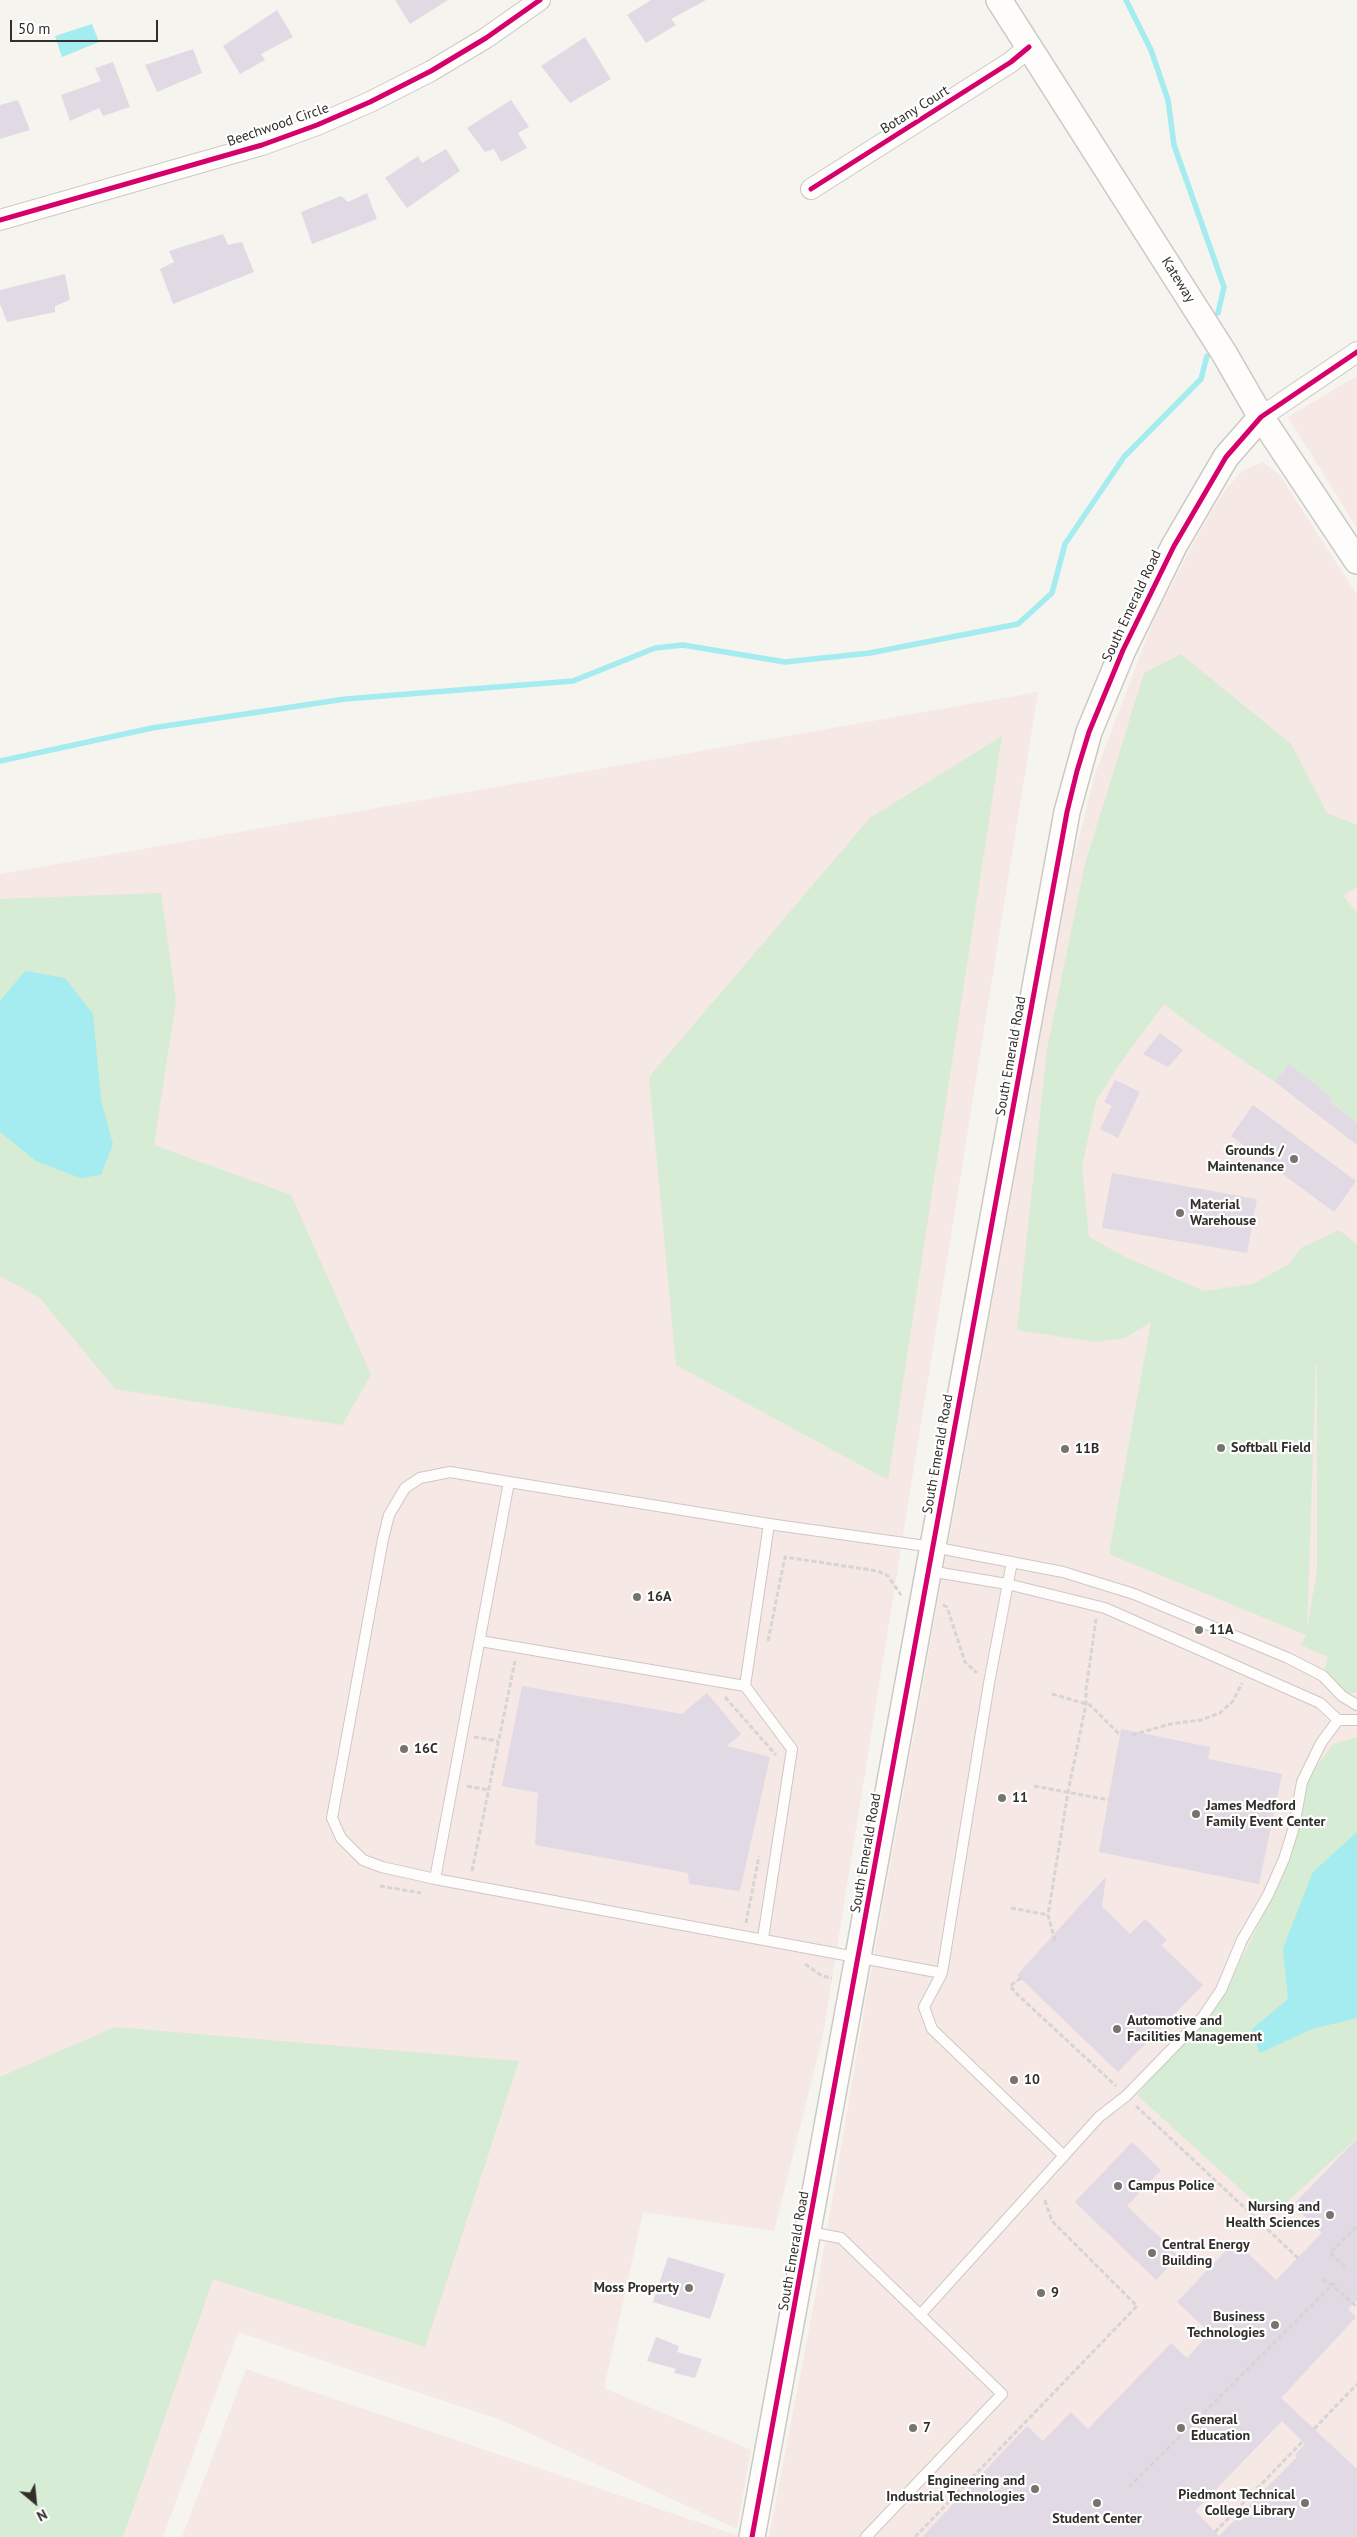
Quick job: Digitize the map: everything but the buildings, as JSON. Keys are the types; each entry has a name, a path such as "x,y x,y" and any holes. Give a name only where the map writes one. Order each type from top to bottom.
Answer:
{"street":[{"name":"Beechwood Circle","path":"0,220 262,145 317,125 370,102 431,70 486,38 540,0"},
{"name":"Kateway","path":"999,0 1224,353 1261,417 1357,561"},
{"name":"Botany Court","path":"811,189 1010,62 1029,47"},
{"path":"1261,417 1357,352"},
{"name":"South Emerald Road","path":"752,2537 1065,822 1077,771 1089,732 1122,650 1174,546 1226,457 1261,417"}],"lane":[{"path":"942,1973 763,1938 435,1879 382,1867 363,1860 341,1838 332,1818 383,1539 389,1515 406,1488 420,1478 450,1472 769,1524 933,1547 1064,1572 1134,1594 1288,1658 1323,1676 1342,1696 1357,1705"},
{"path":"435,1879 509,1482"},
{"path":"744,1686 769,1524"},
{"path":"1012,1562 989,1683 942,1973 924,2007 932,2029 1064,2156"},
{"path":"929,1571 1007,1584 1105,1608 1320,1703 1338,1720 1357,1720"},
{"path":"480,1641 744,1686 792,1749 763,1938"},
{"path":"920,2315 1099,2117 1126,2096 1202,2018 1221,1990 1242,1940 1268,1895 1284,1859 1294,1827 1302,1782 1321,1743 1338,1720"},
{"path":"809,2232 841,2238 1002,2394 866,2537"}],"path":[{"path":"767,1649 785,1557 878,1571 888,1576 902,1596 947,1607 965,1662 989,1683"},
{"path":"1055,1941 1048,1915 1068,1792 1086,1704 1095,1623"},
{"path":"469,1885 515,1661 524,1663"},
{"path":"1132,1736 1156,1728 1201,1720 1220,1713 1233,1701 1248,1671"},
{"path":"722,1693 744,1686"},
{"path":"1052,1694 1086,1704 1096,1710 1120,1734"},
{"path":"462,1735 498,1741"},
{"path":"453,1784 488,1790"},
{"path":"1034,1786 1109,1800"},
{"path":"380,1886 428,1894"},
{"path":"1011,1908 1048,1915"},
{"path":"1020,1978 1010,1986 1017,1994 1298,2258"},
{"path":"915,2537 1137,2306 1052,2221 1039,2184"},
{"path":"1345,2268 1330,2253 1357,2226"},
{"path":"1320,2278 1333,2284 1357,2307"},
{"path":"1129,2487 1333,2284"},
{"path":"1314,2429 1357,2384"},
{"path":"1215,2532 1303,2441"}],"shaded area":[{"path":"1357,376 1357,528 1288,417"},
{"path":"1263,462 1279,474 1357,595 1357,2537 769,2537 819,2277 868,1988 1069,878 1094,777 1154,619 1193,544 1222,494 1242,471"},
{"path":"1038,692 823,2035 774,2231 643,2212 604,2388 751,2450 737,2529 501,2420 238,2332 163,2537 0,2537 0,874"},
{"path":"246,2369 739,2536 739,2537 182,2537"}],"green space":[{"path":"1181,654 1291,744 1327,813 1357,825 1357,887 1343,896 1357,913 1357,1132 1356,1122 1329,1101 1331,1097 1289,1065 1275,1082 1191,1025 1164,1004 1118,1066 1096,1101 1082,1167 1089,1237 1127,1258 1204,1291 1253,1284 1289,1264 1301,1248 1339,1230 1357,1245 1357,1692 1342,1696 1323,1676 1328,1657 1301,1645 1306,1635 1109,1554 1151,1322 1125,1338 1096,1342 1017,1330 1047,1049 1085,864 1144,673","holes":["1317,1363 1317,1570 1307,1629"]},
{"path":"1002,736 888,1480 676,1365 649,1077 870,818"},
{"path":"161,893 176,1001 154,1145 291,1195 371,1375 342,1425 115,1389 40,1298 0,1276 0,899"},
{"path":"1357,1737 1357,2138 1281,2207 1268,2214 1137,2095 1224,1994 1284,1874 1306,1781 1333,1744"},
{"path":"115,2027 519,2061 425,2347 213,2279 123,2537 0,2537 0,2077"}],"water":[{"path":"92,24 99,42 62,57 55,36"},
{"path":"25,971 65,978 93,1014 101,1100 113,1144 101,1175 80,1178 36,1161 0,1132 0,1001"},
{"path":"1357,1832 1357,2018 1312,2029 1260,2053 1251,2030 1288,1999 1283,1948 1313,1872"}],"waterway":[{"path":"1126,0 1151,50 1168,100 1174,145 1224,287 1218,313"},
{"path":"0,761 152,728 345,699 573,681 655,648 683,645 785,662 870,653 1018,624 1052,593 1065,544 1124,457 1201,379 1207,356"}],"cycle path":[{"path":"0,220 262,145 317,125 370,102 431,71 486,38 540,0"},
{"path":"811,189 1011,62 1029,47"},
{"path":"752,2537 1067,812 1077,771 1089,732 1123,650 1174,546 1226,457 1261,417 1357,352"}],"place":[{"name":"Grounds / Maintenance","path":"1294,1159"},
{"name":"Material Warehouse","path":"1180,1213"},
{"name":"Softball Field","path":"1221,1448"},
{"name":"11B","path":"1065,1449"},
{"name":"16A","path":"637,1597"},
{"name":"11A","path":"1199,1630"},
{"name":"16C","path":"404,1749"},
{"name":"11","path":"1002,1798"},
{"name":"James Medford Family Event Center","path":"1196,1814"},
{"name":"Automotive and Facilities Management","path":"1117,2029"},
{"name":"10","path":"1014,2080"},
{"name":"Campus Police","path":"1118,2186"},
{"name":"Nursing and Health Sciences","path":"1330,2215"},
{"name":"Central Energy Building","path":"1152,2253"},
{"name":"Moss Property","path":"689,2288"},
{"name":"9","path":"1041,2293"},
{"name":"Business Technologies","path":"1275,2325"},
{"name":"7","path":"913,2428"},
{"name":"General Education","path":"1181,2428"},
{"name":"Engineering and Industrial Technologies","path":"1035,2489"},
{"name":"Student Center","path":"1097,2503"},
{"name":"Piedmont Technical College Library","path":"1305,2503"}]}
